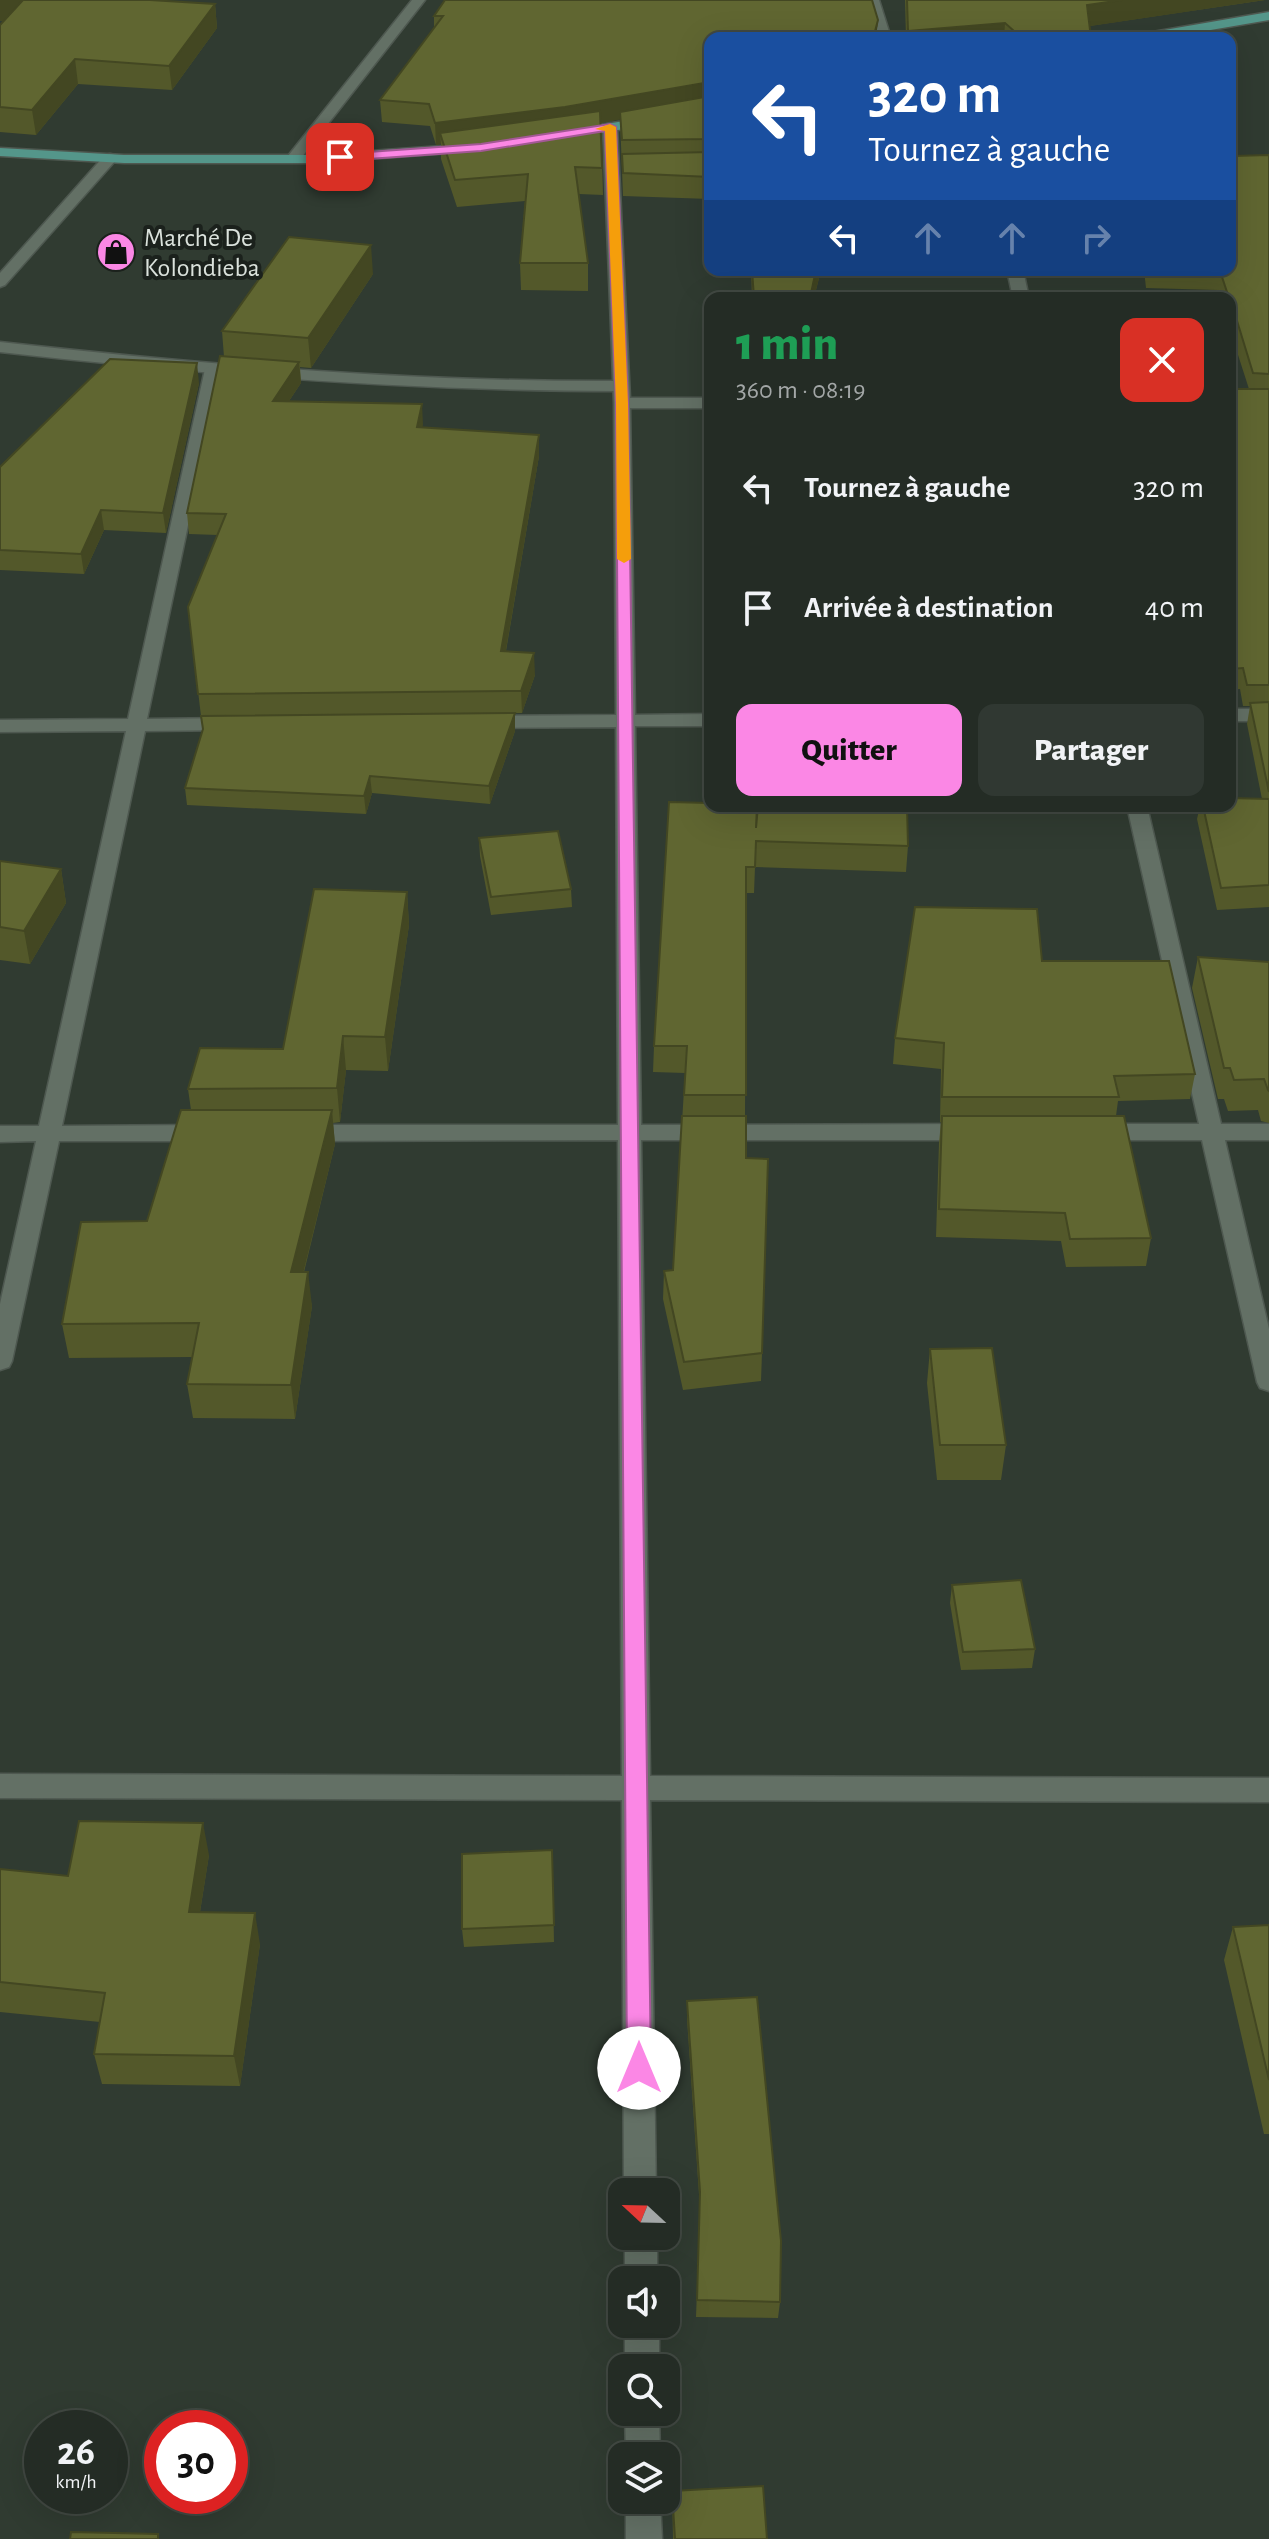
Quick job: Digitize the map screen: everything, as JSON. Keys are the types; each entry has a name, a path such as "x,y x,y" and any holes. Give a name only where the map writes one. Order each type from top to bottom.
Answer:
{"main road":[{"path":"1176,32 1269,16"},
{"path":"553,136 704,112"},
{"path":"0,152 110,158 293,159 496,145"}],"street":[{"path":"293,159 419,0"},
{"path":"873,0 882,32"},
{"path":"610,127 619,169 640,2178"},
{"path":"0,282 110,158"},
{"path":"0,347 369,382 621,394 704,402"},
{"path":"0,1361 213,369"},
{"path":"1236,715 1269,715"},
{"path":"468,722 704,720"},
{"path":"0,726 248,724"},
{"path":"1138,812 1269,1382"},
{"path":"284,1133 991,1132"},
{"path":"1070,1132 1269,1132"},
{"path":"0,1134 222,1133"},
{"path":"0,1786 1269,1790"},
{"path":"643,2514 644,2539"}],"building":[{"path":"23,0 150,0 215,4 169,66 75,59 32,110 0,107 0,25"},
{"path":"445,0 872,0 878,20 875,32 704,32 704,83 565,107 435,123 429,104 380,100 443,16 434,16"},
{"path":"907,0 1122,0 1087,5 1090,32 1015,32 1005,23 908,31"},
{"path":"704,97 704,139 622,140 620,112"},
{"path":"600,111 602,168 575,167 588,263 520,263 528,174 455,180 440,133"},
{"path":"704,152 704,177 623,173 622,154"},
{"path":"1269,155 1269,374 1253,373 1236,318 1236,292 1227,292 1222,276 1236,276 1236,156"},
{"path":"289,237 371,245 308,338 222,331"},
{"path":"752,276 815,276 811,292 754,292"},
{"path":"220,356 299,362 273,401 422,404 417,427 539,435 501,651 534,653 521,691 198,694 188,607 226,514 187,513"},
{"path":"110,359 197,363 163,513 101,510 81,554 0,550 0,467"},
{"path":"1236,389 1269,389 1269,685 1247,685 1243,668 1236,669"},
{"path":"1269,702 1269,792 1250,703"},
{"path":"515,713 489,786 370,776 364,796 185,788 203,729 201,716"},
{"path":"1236,798 1269,799 1269,885 1221,888 1204,812 1236,812"},
{"path":"669,802 704,803 704,812 757,812 756,828 757,812 907,812 908,846 756,841 755,867 746,867 746,1095 684,1095 687,1046 654,1046"},
{"path":"558,831 571,889 491,897 479,838"},
{"path":"0,861 61,869 24,931 0,927"},
{"path":"314,889 407,892 385,1037 343,1036 337,1088 188,1089 200,1048 283,1049"},
{"path":"915,907 1037,909 1042,961 1169,961 1195,1074 1114,1076 1119,1097 942,1097 944,1043 895,1038"},
{"path":"1198,957 1269,962 1269,1091 1264,1079 1234,1080 1230,1068 1224,1068"},
{"path":"181,1110 332,1110 291,1272 308,1272 291,1385 187,1384 199,1323 62,1324 81,1222 147,1221"},
{"path":"682,1116 746,1116 746,1158 768,1159 762,1353 684,1362 664,1271 673,1270"},
{"path":"942,1116 1124,1116 1151,1238 1070,1239 1065,1213 939,1209"},
{"path":"992,1348 1006,1445 940,1445 930,1349"},
{"path":"1021,1580 1035,1649 963,1652 952,1585"},
{"path":"79,1821 203,1823 189,1912 255,1913 234,2056 94,2054 105,1993 0,1982 0,1869 68,1876"},
{"path":"552,1850 554,1925 462,1929 462,1854"},
{"path":"1269,1925 1269,2080 1233,1927"},
{"path":"757,1997 781,2241 780,2302 697,2300 700,2192 687,2001"},
{"path":"763,2486 767,2539 675,2539 673,2514 680,2514 680,2491"},
{"path":"71,2532 158,2534 158,2539 70,2539"}],"slow traffic":[{"path":"600,129 610,127 622,403 624,559"}],"place":[{"name":"Marché De Kolondieba","path":"116,252"}],"route":[{"path":"340,157 481,148 610,127 622,403 639,2068"}]}
